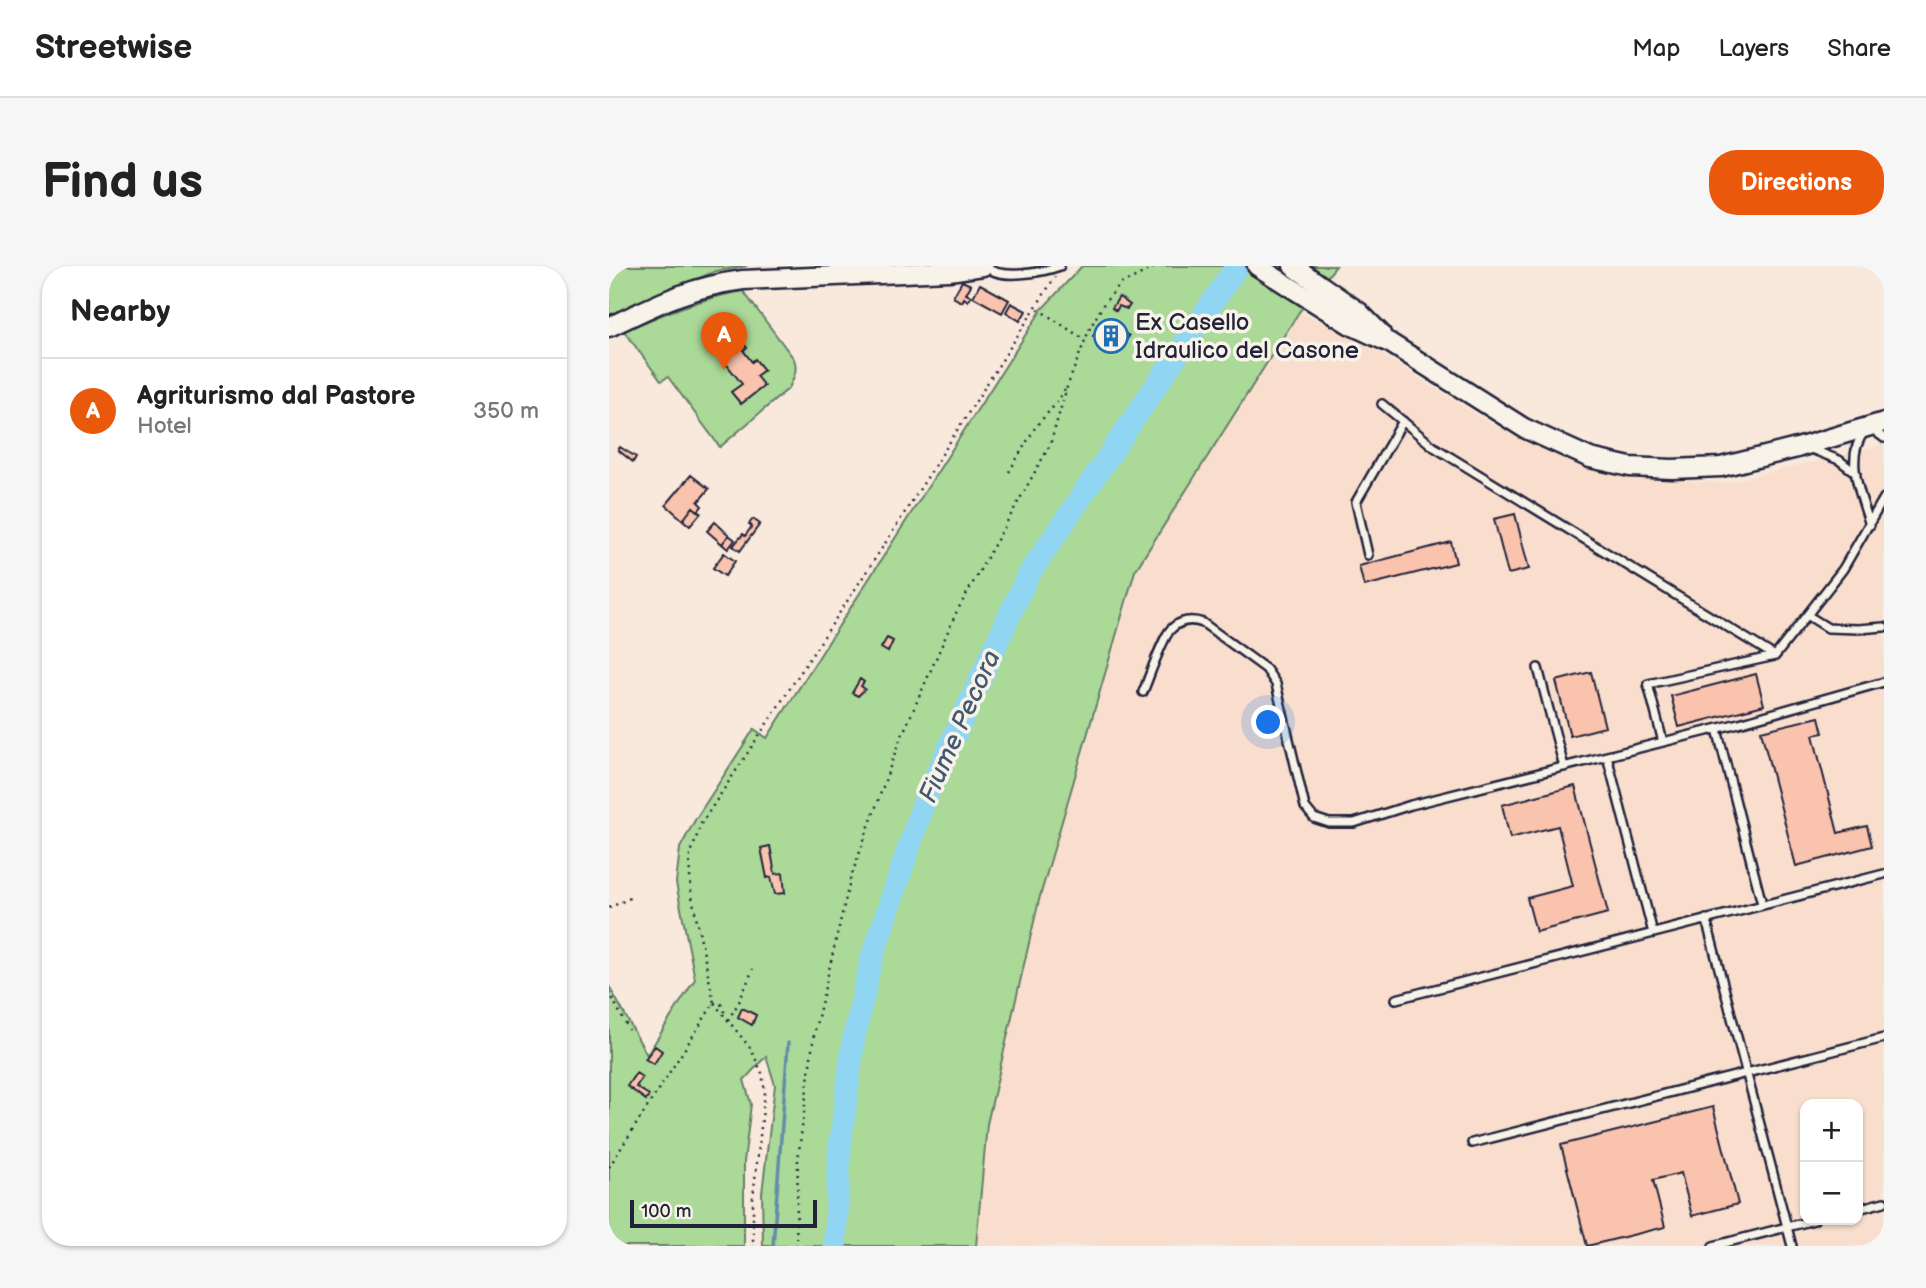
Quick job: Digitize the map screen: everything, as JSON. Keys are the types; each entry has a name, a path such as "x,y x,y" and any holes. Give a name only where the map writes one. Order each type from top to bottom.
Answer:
{"street":[{"path":"609,327 681,293 720,283 949,271 985,266"},
{"path":"1257,266 1349,324 1391,343 1524,428 1590,458 1630,467 1721,467 1876,424"},
{"path":"1293,266 1359,312 1391,343"}],"lane":[{"path":"985,266 990,271 1005,274 1058,267"},
{"path":"1383,404 1434,447 1775,656"},
{"path":"1368,555 1356,502 1403,421"},
{"path":"1870,525 1854,455 1857,441 1876,424 1884,438"},
{"path":"1797,448 1816,449 1839,460 1856,473"},
{"path":"1663,742 1648,684 1775,656 1843,569 1884,498"},
{"path":"1807,615 1828,628 1884,627"},
{"path":"1143,692 1170,629 1183,621 1203,622 1266,669 1276,684 1305,807 1314,818 1329,823 1354,823 1411,805 1717,729 1884,682"},
{"path":"1538,668 1565,767"},
{"path":"1717,729 1762,904"},
{"path":"1607,756 1653,933"},
{"path":"1396,999 1884,873"},
{"path":"1706,919 1792,1246"},
{"path":"1472,1143 1884,1038"},
{"path":"1863,1208 1884,1202"},
{"path":"1713,1246 1800,1224"}],"path":[{"path":"796,1246 798,1159 814,1034 850,880 897,747 950,625 1050,444 1085,340 1104,303 1121,284 1157,266"},
{"path":"753,1246 753,1197 765,1092 762,1073 751,1049 714,1003 691,892 689,859 701,824 1037,308 1056,276 1058,267"},
{"path":"1037,308 1085,340"},
{"path":"1009,472 1036,426 1067,387"},
{"path":"609,908 632,897"},
{"path":"727,1018 739,1002 754,969"},
{"path":"609,992 629,1030"},
{"path":"609,1167 714,1003"}],"shaded area":[{"path":"1299,312 1349,334 1492,424 1568,459 1628,478 1724,483 1884,445 1884,1246 976,1246 987,1124 1039,900 1135,571"}],"green space":[{"path":"609,266 747,266 716,271 609,316"},
{"path":"1082,266 1336,266 1299,312 1135,571 1039,900 987,1124 976,1246 763,1246 762,1193 775,1085 766,1056 744,1080 751,1104 744,1162 744,1246 609,1246 609,986 647,1055 695,979 676,883 680,848 695,820 754,729 767,738 1042,309"},
{"path":"743,291 794,359 794,377 789,388 720,447 668,377 661,381 624,331 682,307"}],"building":[{"path":"962,281 971,285 966,294 971,296 968,301 964,298 962,302 953,297"},
{"path":"980,284 1009,300 1002,313 973,297"},
{"path":"1119,297 1130,305 1127,309 1119,306 1116,311 1112,308"},
{"path":"1011,303 1026,311 1020,321 1006,312"},
{"path":"725,320 747,348 743,350 752,362 755,359 764,370 756,376 764,386 741,404 731,392 742,384 702,337"},
{"name":"Ex Casello Idraulico del Casone","path":"1105,320 1129,336 1118,353 1093,336"},
{"path":"620,447 636,457 633,462 618,450"},
{"path":"691,475 709,489 698,502 702,506 698,511 693,507 683,520 666,505"},
{"path":"693,507 701,513 690,526 683,520"},
{"path":"1515,514 1529,569 1508,574 1494,519"},
{"path":"753,519 760,524 740,551 733,546 743,534 745,536"},
{"path":"715,522 729,535 722,544 707,531"},
{"path":"729,535 735,540 728,549 722,544"},
{"path":"1451,542 1456,563 1364,586 1359,566"},
{"path":"724,553 735,561 725,576 713,568"},
{"path":"887,638 893,641 888,652 881,648"},
{"path":"1591,672 1605,727 1570,736 1556,681"},
{"path":"1756,674 1764,705 1679,727 1671,696"},
{"path":"860,679 864,682 861,686 865,689 858,696 852,693"},
{"path":"1819,717 1823,733 1813,735 1838,833 1867,826 1872,846 1796,866 1761,731"},
{"path":"1575,786 1608,913 1536,932 1527,898 1573,886 1558,826 1510,838 1502,805"},
{"path":"770,846 775,874 783,873 785,893 775,894 771,877 767,878 761,848"},
{"path":"742,1008 756,1015 752,1025 738,1017"},
{"path":"655,1046 662,1051 654,1064 645,1059"},
{"path":"636,1073 642,1077 636,1087 649,1095 646,1100 627,1086"},
{"path":"1713,1107 1738,1204 1692,1216 1681,1173 1653,1180 1665,1227 1587,1246 1561,1145"}],"waterway":[{"name":"Fiume Pecora","path":"835,1246 840,1145 854,1037 871,961 924,802 1027,577 1237,266"},
{"path":"773,1246 788,1043"}],"place":[{"name":"Ex Casello Idraulico del Casone","path":"1111,336"},
{"name":"Agriturismo dal Pastore","path":"724,370"}]}
